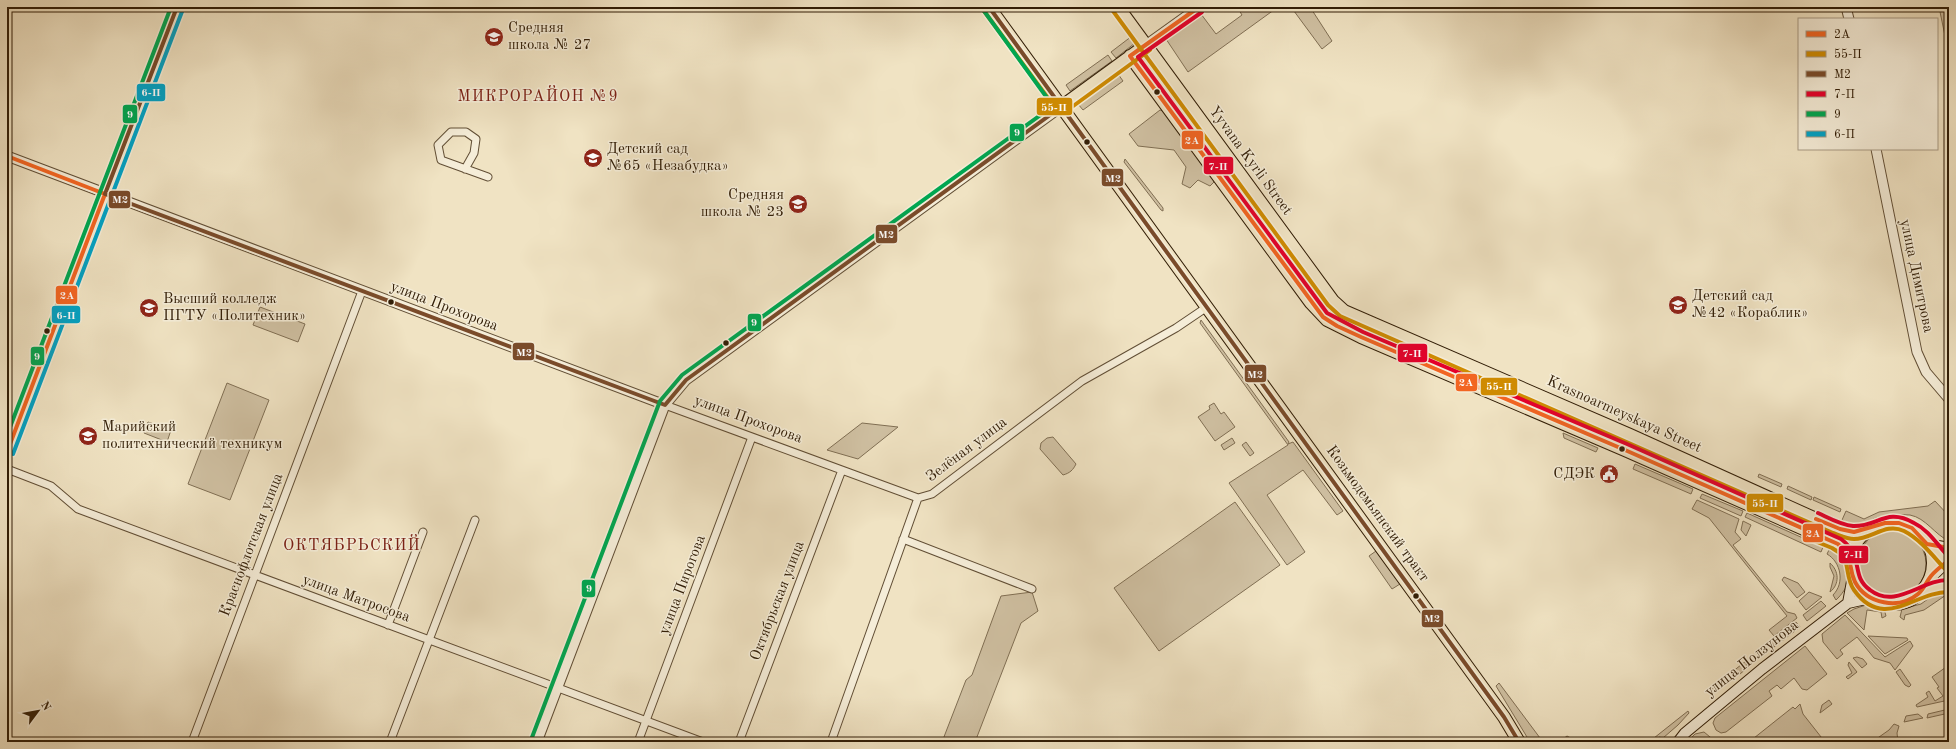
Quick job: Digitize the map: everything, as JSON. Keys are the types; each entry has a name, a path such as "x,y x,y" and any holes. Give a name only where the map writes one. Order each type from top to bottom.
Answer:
{"main road":[{"path":"7,452 177,7"},
{"path":"989,7 1207,307"},
{"name":"Yyvana Kyrli Street","path":"1118,7 1333,301 1344,311 1368,321"},
{"path":"1061,107 1146,45"},
{"path":"1130,56 1318,312 1337,326 1361,337 1838,544 1847,552 1851,559 1853,576 1848,603"},
{"path":"1218,175 1233,165"},
{"name":"Козьмодемьянский тракт","path":"1207,307 1493,701 1519,742"},
{"path":"1361,337 1368,321"},
{"name":"Krasnoarmeyskaya Street","path":"1368,321 1827,524 1853,533 1868,529"},
{"path":"1513,403 1520,388"},
{"path":"1555,421 1562,406"},
{"path":"1851,559 1856,542 1868,529 1882,523 1890,522 1905,524 1918,532 1928,544 1948,562 1929,579 1918,594"},
{"path":"1928,544 1949,548"},
{"path":"1928,544 1932,558 1929,579"},
{"path":"1853,576 1862,591 1870,598 1892,604 1907,600 1937,586 1949,586"},
{"name":"улица Ползунова","path":"1678,742 1685,732 1742,685 1848,603 1870,598"}],"street":[{"path":"1146,45 1199,7"},
{"path":"1846,7 1849,18"},
{"path":"536,742 666,405 686,380 1061,107"},
{"path":"466,169 474,153 476,139 466,132 451,132 438,145 441,160 488,177"},
{"name":"улица Димитрова","path":"1876,150 1917,352 1926,372 1949,399"},
{"name":"улица Прохорова","path":"7,156 362,291 918,498"},
{"name":"Краснофлотская улица","path":"192,742 362,291"},
{"name":"Зелёная улица","path":"831,742 918,498 932,494 1082,381 1176,328 1207,307"},
{"name":"улица Пирогова","path":"638,742 752,437"},
{"name":"улица Матросова","path":"7,469 51,486 78,509 703,742"},
{"name":"Октябрьская улица","path":"739,742 842,470"},
{"path":"390,742 475,520"},
{"path":"388,624 422,532"},
{"path":"903,539 1032,588"}],"shaded area":[{"path":"1237,7 1278,7 1188,72 1166,39 1201,14 1216,34 1242,15"},
{"path":"1291,7 1310,7 1332,41 1322,49"},
{"path":"1939,7 1949,7 1949,55"},
{"path":"1132,36 1135,43 1116,58 1111,52"},
{"path":"1108,55 1112,61 1070,91 1066,85"},
{"path":"1118,74 1123,81 1083,110 1078,104"},
{"path":"1160,110 1167,112 1213,176 1214,182 1210,186 1198,180 1190,188 1182,184 1186,167 1174,150 1138,146 1129,134"},
{"path":"1125,159 1163,208 1163,211 1124,162"},
{"path":"260,307 305,324 298,342 253,325"},
{"path":"1201,320 1289,442 1288,444 1293,442 1343,511 1337,515 1303,470 1267,495 1305,552 1287,565 1229,483 1288,445 1200,323"},
{"path":"227,383 269,400 230,500 188,484"},
{"path":"1214,403 1221,414 1224,412 1235,427 1215,441 1198,417 1210,409 1209,406"},
{"path":"148,422 171,430 167,442 144,433"},
{"path":"862,423 898,427 858,459 827,450"},
{"path":"1563,433 1598,448 1596,452 1564,438"},
{"path":"1053,437 1076,464 1071,471 1063,475 1040,449 1041,443 1047,438"},
{"path":"1232,438 1235,443 1224,450 1221,445"},
{"path":"1246,442 1254,453 1250,456 1242,445"},
{"path":"1635,464 1693,489 1691,494 1633,469"},
{"path":"1759,474 1782,484 1781,487 1758,477"},
{"path":"1788,486 1812,497 1811,500 1787,489"},
{"path":"1702,494 1743,511 1741,516 1700,498"},
{"path":"1814,497 1841,509 1840,512 1813,500"},
{"path":"1697,500 1739,519 1735,532 1741,539 1733,545 1787,612 1795,614 1797,618 1774,636 1769,630 1787,616 1709,518 1692,509"},
{"path":"1935,501 1949,516 1949,541 1939,535 1921,519 1910,515 1896,516 1861,527 1850,525 1842,520 1846,511 1864,519 1879,512 1928,506"},
{"path":"1235,502 1280,565 1159,651 1114,588"},
{"path":"1747,513 1823,547 1821,552 1745,517"},
{"path":"1743,521 1751,525 1746,536 1741,530"},
{"path":"1885,530 1899,530 1911,536 1920,545 1926,557 1924,577 1916,588 1905,596 1899,598 1885,598 1879,596 1868,588 1860,577 1858,571 1858,557 1860,551 1868,540 1879,532"},
{"path":"1829,550 1843,558 1847,563 1850,574 1844,591 1836,600 1833,595 1839,585 1840,573 1836,562 1827,554"},
{"path":"1376,551 1400,584 1392,589 1369,556"},
{"path":"1830,563 1837,574 1837,581 1830,592 1834,576"},
{"path":"1784,577 1798,583 1805,592 1797,598 1782,580"},
{"path":"1949,588 1949,593 1924,610 1905,615 1904,620 1900,617 1902,609 1921,604 1939,591"},
{"path":"1032,592 1038,611 1021,623 975,742 942,742 966,680 972,675 1001,596"},
{"path":"1809,592 1822,597 1806,610 1799,601"},
{"path":"1821,601 1826,606 1807,621 1803,615"},
{"path":"1869,604 1880,606 1884,610 1886,616 1882,618 1881,612 1867,610 1864,630 1847,613"},
{"path":"1845,615 1885,657 1910,641 1913,646 1895,670 1890,663 1874,658 1857,637 1840,650 1843,654 1837,659 1823,642 1822,634"},
{"path":"1796,622 1800,627 1774,647 1771,642"},
{"path":"1868,636 1907,638 1908,640 1885,654"},
{"path":"1805,646 1827,674 1807,690 1802,689 1794,678 1781,689 1777,685 1769,691 1772,696 1726,732 1721,733 1716,730 1713,723 1715,718"},
{"path":"1857,657 1863,659 1867,664 1862,668 1853,658"},
{"path":"1746,661 1747,668 1740,674 1732,672"},
{"path":"1849,662 1857,672 1848,679 1846,677 1852,673 1848,665"},
{"path":"1949,665 1949,700 1917,707 1916,705 1928,697 1926,693 1929,691 1935,701 1943,696 1932,677"},
{"path":"1900,669 1911,685 1909,687 1905,685 1896,672"},
{"path":"1727,677 1727,683 1710,693 1709,691"},
{"path":"1499,683 1543,742 1530,742 1496,686"},
{"path":"1829,700 1832,704 1820,713 1822,705"},
{"path":"1800,704 1803,714 1825,742 1749,742 1793,707 1795,709"},
{"path":"1949,709 1949,713 1927,718 1928,714"},
{"path":"1688,711 1689,713 1678,725 1663,738 1659,737 1656,740 1654,738"},
{"path":"1918,714 1923,718 1904,722 1906,716"},
{"path":"1894,724 1899,726 1897,733 1898,742 1872,742 1889,730"},
{"path":"1704,732 1716,742 1687,742 1695,734"},
{"path":"1567,736 1578,742 1559,742"}],"transit line":[{"name":"9","path":"7,435 171,7"},
{"name":"М2","path":"177,7 105,194 665,405 686,380 1061,107"},
{"name":"М2","path":"989,7 1504,717 1519,742"},
{"name":"2А","path":"1199,7 1130,56 1323,317 1337,326 1361,337 1625,450 1838,544 1849,558 1855,582 1860,589 1875,600 1893,603 1910,599 1918,594 1929,578 1949,560"},
{"name":"6-П","path":"13,454 183,9"},
{"name":"55-П","path":"984,11 1059,113 1065,112 1150,50"},
{"name":"9","path":"531,740 660,401 682,375 1053,106 984,11"},
{"name":"55-П","path":"1113,11 1328,305 1340,316 1846,538 1861,538 1891,528 1904,531 1921,543 1945,569"},
{"name":"7-П","path":"1202,12 1138,57 1327,313 1363,332 1627,444 1841,539 1853,553 1860,579 1864,585 1880,595 1890,597 1939,581 1949,580"},
{"name":"2А","path":"7,156 105,194"},
{"name":"2А","path":"7,452 105,194"},
{"name":"7-П","path":"1818,513 1840,523 1853,526 1862,526 1889,517 1904,519 1914,523 1924,530 1949,557"},
{"name":"2А","path":"1816,519 1840,529 1854,532 1885,523 1899,523 1912,528 1927,544 1949,548"},
{"name":"55-П","path":"1810,539 1832,548 1843,555 1851,586 1865,602 1877,608 1888,609 1936,593 1949,592"}],"place":[{"name":"Средняя школа № 27","path":"494,37"},
{"name":"Детский сад №65 «Незабудка»","path":"593,158"},
{"name":"Средняя школа № 23","path":"798,204"},
{"name":"Детский сад №42 «Кораблик»","path":"1678,305"},
{"name":"Высший колледж ПГТУ «Политехник»","path":"149,308"},
{"name":"Марийский политехнический техникум","path":"88,436"},
{"name":"СДЭК","path":"1609,474"}],"district":[{"name":"МИКРОРАЙОН №9","path":"538,97"},
{"name":"ОКТЯБРЬСКИЙ","path":"352,546"}]}
